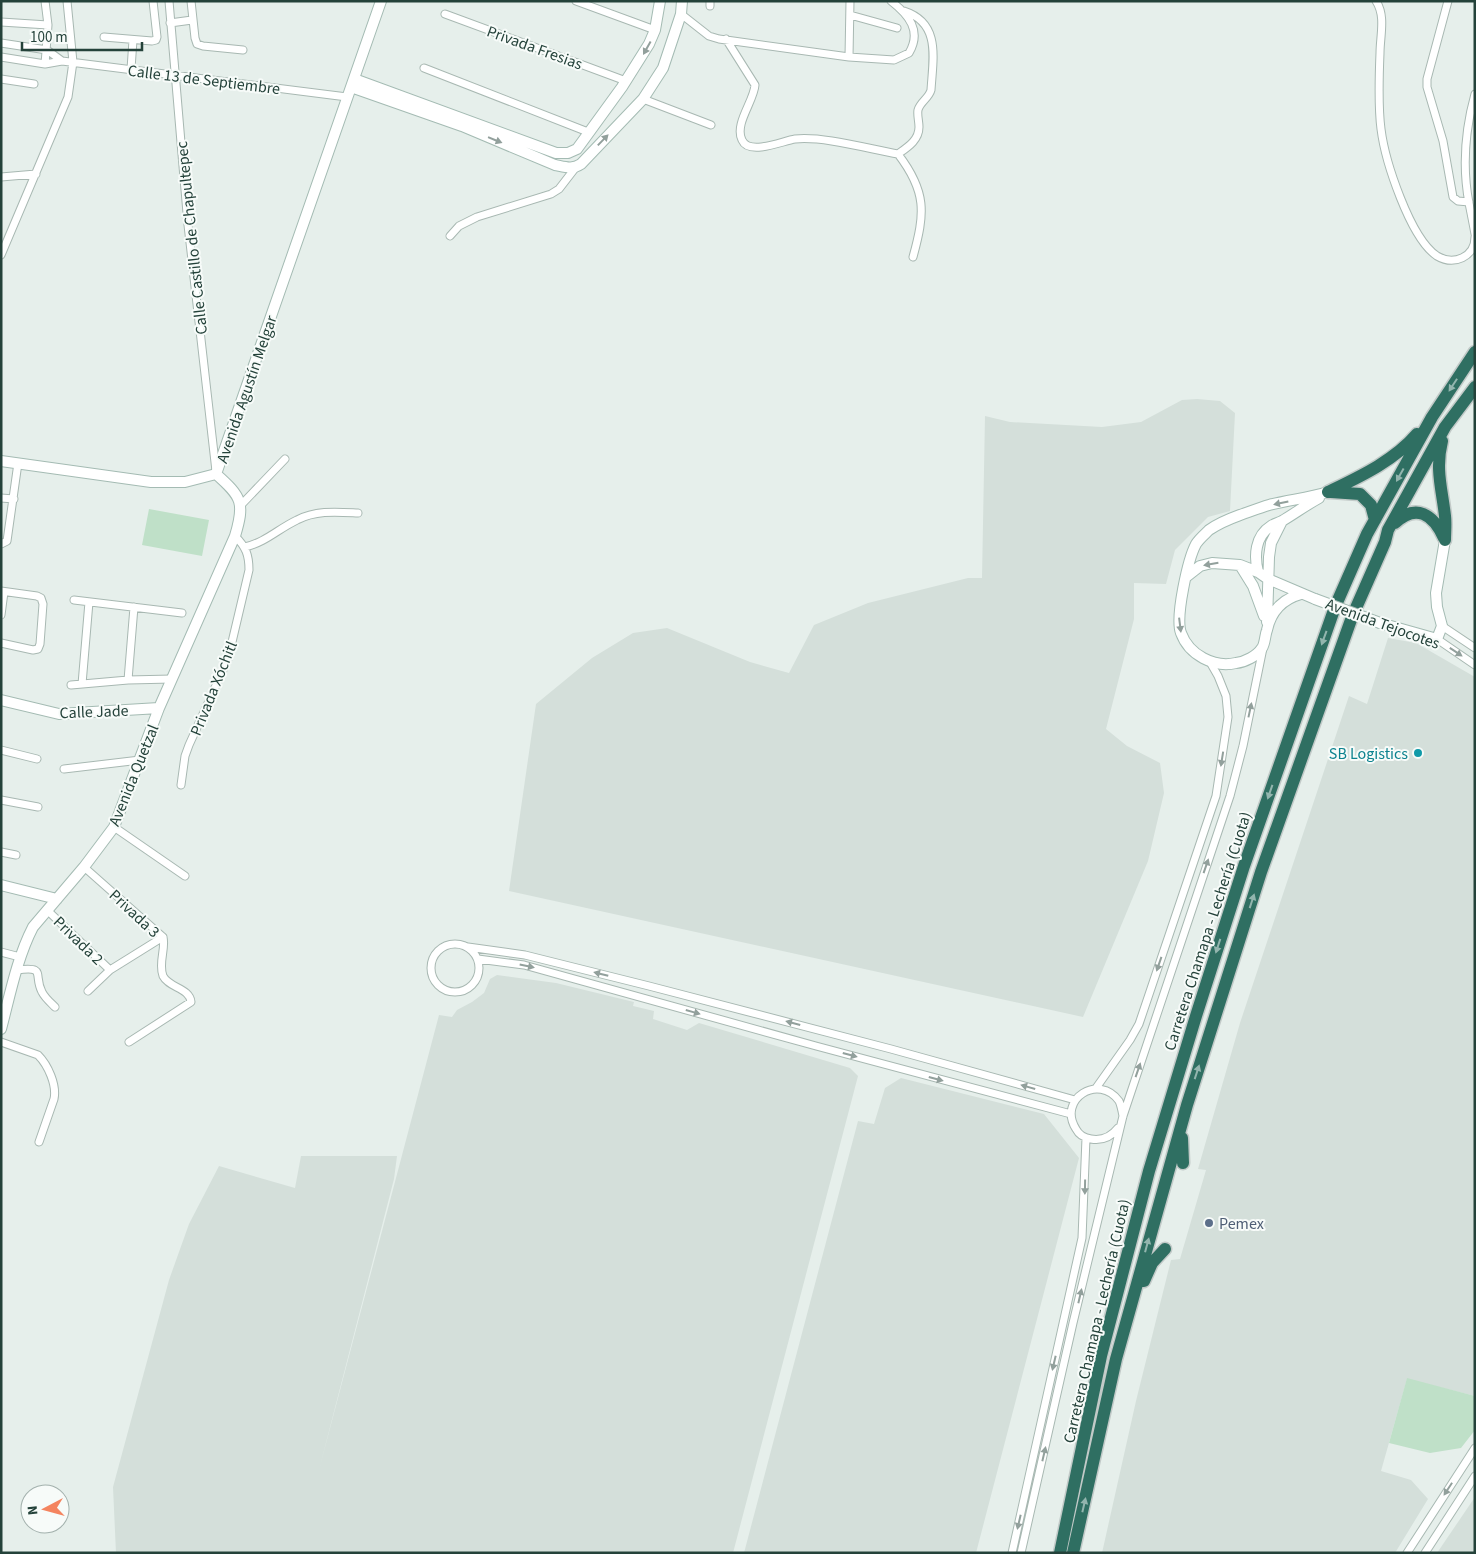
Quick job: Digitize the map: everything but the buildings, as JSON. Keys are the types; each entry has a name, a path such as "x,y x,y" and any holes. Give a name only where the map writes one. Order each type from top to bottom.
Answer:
{"highway":[{"name":"Carretera Chamapa - Lechería (Cuota)","path":"1060,1553 1101,1356 1149,1171 1244,866 1332,616 1367,534 1432,417 1475,352"},
{"name":"Carretera Chamapa - Lechería (Cuota)","path":"1073,1553 1116,1358 1187,1105 1264,862 1352,617 1388,530 1445,427 1475,387"},
{"path":"1328,492 1394,456 1410,442 1432,417"},
{"path":"1445,427 1438,467 1445,518 1445,540"},
{"path":"1328,492 1360,494 1371,505 1375,520"},
{"path":"1388,530 1402,516 1410,513 1419,513 1427,515 1435,521 1445,540"},
{"path":"1183,1163 1181,1140 1187,1105"},
{"path":"1116,1358 1130,1324 1144,1278 1152,1263 1165,1249"}],"main road":[{"path":"352,83 556,153 564,154 575,151 642,56 656,30 660,1"},
{"path":"464,122 575,166 643,99 663,68 681,14 682,1"},
{"name":"Avenida Agustín Melgar","path":"1,461 151,482 185,482 216,474 379,4"},
{"path":"216,474 237,494 241,505"},
{"path":"1258,572 1255,560 1256,548 1269,527 1328,492"},
{"path":"1301,594 1290,597 1279,605 1272,615 1263,648 1252,657 1238,663 1210,662 1189,646 1181,633 1179,620 1186,577 1190,558 1197,542 1219,523 1267,506 1328,492"},
{"name":"Avenida Quetzal","path":"1,1029 20,957 33,927 84,867 114,827 159,708 235,536 240,519 241,505"},
{"path":"1268,626 1268,579 1271,543 1282,521"},
{"path":"1437,639 1442,626 1437,607 1436,593 1445,540"},
{"path":"1186,577 1200,566 1212,563 1240,565 1260,602 1268,626"},
{"name":"Avenida Tejocotes","path":"1240,565 1301,594 1380,623 1437,639"},
{"name":"Calle Jade","path":"1,700 59,714 159,708"},
{"path":"1,885 57,899"}],"street":[{"path":"45,1 48,25 45,64"},
{"path":"1,256 68,97 73,62 68,1"},
{"path":"104,36 133,40 156,40 153,1"},
{"name":"Calle Castillo de Chapultepec","path":"168,1 188,225 216,474"},
{"path":"190,1 196,42 199,45 243,50"},
{"path":"576,1 656,30"},
{"path":"849,58 850,1"},
{"path":"681,14 708,36 849,58 894,60 909,53 915,38 910,21 904,11 891,1"},
{"path":"1376,1 1382,17 1380,53 1381,128 1390,166 1409,220 1416,234 1436,256 1446,260 1463,258 1471,252 1475,244 1464,146 1467,124 1475,94"},
{"path":"1448,1 1427,79 1427,87 1443,141 1453,197 1458,201 1469,202"},
{"path":"898,154 909,147 918,134 918,110 921,104 930,96 932,90 933,48 931,35 924,21 915,14 904,11"},
{"name":"Privada Fresias","path":"445,14 626,81"},
{"path":"850,15 897,28"},
{"path":"170,23 192,20"},
{"path":"1,22 48,25"},
{"path":"726,39 755,85 740,128 741,139 746,145 758,147 796,139 816,139 898,154 910,170 918,186 921,200 919,236 913,257"},
{"path":"131,70 133,40"},
{"path":"1,43 47,50 62,61"},
{"name":"Calle 13 de Septiembre","path":"1,58 45,64 62,61 73,62 347,97"},
{"path":"424,68 588,132"},
{"path":"1,80 34,84"},
{"path":"643,99 711,125"},
{"path":"450,236 459,226 477,217 551,194 559,189 575,166 580,155 575,151"},
{"path":"564,154 562,160 575,166"},
{"path":"1,177 36,174"},
{"path":"241,505 285,459"},
{"path":"1,544 8,541 18,463"},
{"path":"1,498 14,499"},
{"path":"235,536 245,547 259,543 296,520 311,514 328,512 358,513"},
{"name":"Privada Xóchitl","path":"181,786 185,756 189,745 228,658 250,570 249,558 245,547"},
{"path":"1,615 2,592 41,598 43,604 38,649 33,650 1,644"},
{"path":"74,600 182,613"},
{"path":"82,684 89,602"},
{"path":"128,680 134,607"},
{"name":"Avenida Tejocotes","path":"1442,626 1475,648"},
{"name":"Avenida Tejocotes","path":"1437,639 1475,665"},
{"path":"1021,1553 1120,1125 1230,796 1243,746 1263,648"},
{"path":"1096,1088 1139,1024 1216,796 1228,717 1226,696 1210,662"},
{"path":"71,685 128,680 172,679"},
{"path":"1,750 37,759"},
{"path":"64,769 140,760"},
{"path":"1,800 38,807"},
{"path":"114,827 185,876"},
{"path":"1,852 16,855"},
{"name":"Privada 3","path":"84,867 163,937 161,965 163,976 169,983 188,994 191,1002 129,1042"},
{"name":"Privada 2","path":"48,910 110,970"},
{"name":"Privada 2","path":"88,991 110,970 163,937"},
{"path":"468,947 478,959 480,973 474,985 462,992 449,992 437,985 431,972 433,959 441,948 454,943 468,947 525,955 891,1049 1075,1100"},
{"path":"1,952 20,957"},
{"path":"478,959 524,965 1071,1114"},
{"path":"17,970 32,968 35,970 42,993 55,1008"},
{"path":"1,1042 38,1055 42,1059 54,1085 54,1099 39,1142"},
{"path":"1120,1125 1112,1136 1099,1140 1086,1138 1078,1132 1073,1124 1071,1114 1075,1100 1084,1092 1096,1088 1110,1092 1120,1102 1123,1116"},
{"path":"1012,1553 1082,1238 1086,1138"},
{"path":"1407,1553 1475,1448"},
{"path":"1425,1553 1475,1476"}],"shaded area":[{"path":"1182,400 1220,401 1235,413 1230,511 1208,517 1175,550 1166,584 1134,583 1134,619 1106,729 1127,746 1160,763 1164,793 1148,861 1083,1017 509,891 536,704 592,658 633,633 667,628 750,662 789,673 814,625 868,603 968,578 982,578 985,416 1010,422 1102,427 1141,422"},
{"path":"1388,638 1416,643 1475,677 1475,1396 1407,1379 1381,1471 1411,1480 1428,1499 1395,1553 1102,1553 1136,1401 1171,1260 1180,1259 1206,1170 1198,1169 1240,1023 1349,696 1367,704"},
{"path":"497,975 556,983 634,1002 633,1006 654,1011 653,1019 687,1030 699,1023 850,1068 858,1076 733,1553 116,1553 113,1487 169,1280 189,1224 219,1166 295,1188 301,1156 397,1156 394,1179 320,1466 439,1015 452,1017 457,1010 484,993 490,979"},
{"path":"901,1078 1044,1114 1079,1158 976,1553 744,1553 858,1121 874,1124 885,1088"},
{"path":"1475,1497 1475,1553 1437,1553"}],"green space":[{"path":"149,509 209,520 202,556 142,545"},
{"path":"1407,1378 1475,1396 1475,1430 1461,1448 1430,1453 1389,1443"}],"place":[{"name":"SB Logistics","path":"1418,753"},
{"name":"Pemex","path":"1209,1223"}]}
